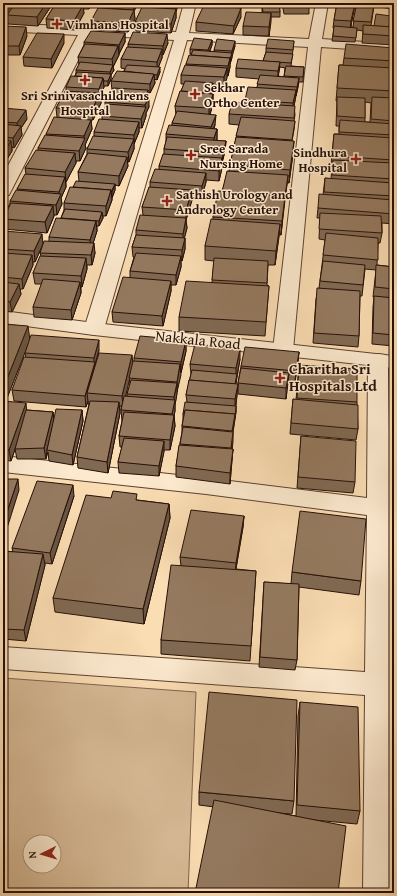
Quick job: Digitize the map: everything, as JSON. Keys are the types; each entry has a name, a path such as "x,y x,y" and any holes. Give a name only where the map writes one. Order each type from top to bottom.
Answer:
{"street":[{"path":"94,329 182,36 190,3"},
{"path":"283,350 316,43 322,3"},
{"path":"3,27 394,48"},
{"path":"3,191 86,32"},
{"name":"Nakkala Road","path":"3,317 94,329 386,361"},
{"path":"379,893 386,685 386,361"},
{"path":"3,464 206,486 386,509"},
{"path":"3,658 386,685"}],"shaded area":[{"path":"3,678 196,692 188,893 3,893"}],"building":[{"path":"3,3 12,3 7,7 4,17 3,17"},
{"path":"16,3 46,3 37,17 7,15"},
{"path":"56,3 83,5 74,21 46,19"},
{"path":"110,3 136,3 133,10 107,8"},
{"path":"145,3 177,4 175,9 143,7"},
{"path":"262,3 279,3 280,12 263,12"},
{"path":"284,3 309,3 309,5 284,6"},
{"path":"337,3 355,3 351,21 334,20"},
{"path":"357,3 374,4 371,22 353,21"},
{"path":"204,5 241,8 234,26 196,22"},
{"path":"142,7 176,9 171,24 135,22"},
{"path":"98,8 134,10 128,23 91,21"},
{"path":"246,12 271,13 269,27 243,26"},
{"path":"376,14 391,16 389,27 374,26"},
{"path":"363,25 394,27 394,36 363,34"},
{"path":"3,26 26,27 19,46 3,46"},
{"path":"334,26 357,28 356,38 333,36"},
{"path":"91,31 125,33 119,45 84,42"},
{"path":"133,32 167,34 163,46 128,44"},
{"path":"37,33 64,34 51,59 23,57"},
{"path":"194,38 212,40 208,50 190,49"},
{"path":"217,39 235,41 232,51 214,50"},
{"path":"268,39 294,41 293,50 266,48"},
{"path":"85,44 118,46 112,59 78,57"},
{"path":"346,44 394,48 394,61 344,58"},
{"path":"127,47 162,49 157,62 121,59"},
{"path":"193,50 232,53 230,59 191,55"},
{"path":"266,52 293,54 291,63 263,61"},
{"path":"189,55 230,58 228,66 186,64"},
{"path":"238,59 280,62 278,71 236,68"},
{"path":"80,62 113,65 110,72 76,70"},
{"path":"127,65 160,67 157,75 124,71"},
{"path":"185,65 227,68 224,77 181,75"},
{"path":"339,65 394,68 394,91 337,88"},
{"path":"286,66 304,67 303,77 284,76"},
{"path":"117,71 154,74 150,84 111,81"},
{"path":"77,72 111,74 108,81 104,81 103,78 75,76"},
{"path":"260,75 299,78 297,87 257,84"},
{"path":"71,76 103,78 99,89 66,87"},
{"path":"185,81 213,83 209,93 181,91"},
{"path":"248,87 296,90 293,103 245,100"},
{"path":"113,88 148,90 145,97 110,94"},
{"path":"65,91 100,93 92,110 56,108"},
{"path":"180,91 213,94 209,108 175,106"},
{"path":"108,94 149,97 145,105 105,102"},
{"path":"337,97 365,98 365,118 337,116"},
{"path":"372,97 394,98 394,121 371,119"},
{"path":"232,102 295,106 294,118 229,114"},
{"path":"107,104 146,107 141,119 102,116"},
{"path":"3,108 26,110 17,123 3,122"},
{"path":"177,111 216,115 211,127 172,123"},
{"path":"54,117 91,120 84,136 46,134"},
{"path":"241,117 295,121 292,140 236,136"},
{"path":"99,119 139,122 134,135 94,132"},
{"path":"340,120 394,124 394,135 339,132"},
{"path":"3,124 21,126 13,138 3,137"},
{"path":"169,125 217,129 214,138 166,134"},
{"path":"334,134 394,138 394,160 332,156"},
{"path":"45,135 85,138 79,151 38,148"},
{"path":"93,136 134,139 128,152 87,149"},
{"path":"167,137 226,141 223,153 164,149"},
{"path":"236,137 294,141 290,170 230,165"},
{"path":"3,140 11,141 3,153"},
{"path":"36,150 75,153 65,172 25,168"},
{"path":"88,153 127,157 119,176 78,172"},
{"path":"163,154 222,158 219,171 159,166"},
{"path":"333,160 393,163 393,179 332,175"},
{"path":"155,169 206,173 202,186 150,182"},
{"path":"227,171 288,175 285,196 222,192"},
{"path":"25,174 65,177 59,192 17,189"},
{"path":"325,178 393,183 394,196 324,192"},
{"path":"76,181 115,184 111,192 111,190 73,187"},
{"path":"70,187 111,190 106,206 64,203"},
{"path":"149,187 192,190 186,210 142,207"},
{"path":"16,190 61,194 56,205 10,201"},
{"path":"218,191 285,196 282,221 213,217"},
{"path":"319,194 394,200 394,214 318,208"},
{"path":"11,203 53,206 45,222 3,219"},
{"path":"65,209 102,212 99,221 61,218"},
{"path":"320,213 381,216 382,233 319,229"},
{"path":"140,215 186,218 183,234 136,230"},
{"path":"56,218 96,221 90,240 49,237"},
{"path":"211,219 280,224 276,251 205,246"},
{"path":"3,231 42,234 34,251 3,249"},
{"path":"326,233 378,238 378,260 323,255"},
{"path":"136,235 185,238 182,250 132,247"},
{"path":"44,241 94,243 91,255 40,253"},
{"path":"3,253 32,255 22,279 3,277"},
{"path":"136,253 181,256 176,275 130,271"},
{"path":"40,256 86,258 81,276 33,273"},
{"path":"214,258 268,261 267,283 212,280"},
{"path":"323,261 365,265 363,285 320,281"},
{"path":"376,265 394,267 394,289 375,287"},
{"path":"123,277 171,281 162,316 112,312"},
{"path":"43,279 80,282 71,310 33,307"},
{"path":"186,281 269,286 266,322 179,317"},
{"path":"3,282 19,284 10,302 3,301"},
{"path":"317,288 360,291 359,336 314,333"},
{"path":"374,296 394,298 394,335 373,333"},
{"path":"3,324 28,326 5,384 3,383"},
{"path":"31,335 99,340 94,358 25,353"},
{"path":"140,336 186,340 181,362 134,358"},
{"path":"195,344 240,349 236,368 190,364"},
{"path":"245,347 299,352 296,371 241,366"},
{"path":"99,353 132,355 122,396 87,393"},
{"path":"24,357 95,362 85,396 12,390"},
{"path":"133,361 180,364 177,382 129,378"},
{"path":"299,365 357,369 357,402 297,398"},
{"path":"241,368 289,373 286,388 238,383"},
{"path":"192,370 237,374 235,384 189,380"},
{"path":"131,380 177,383 174,397 127,394"},
{"path":"189,380 238,384 235,399 186,395"},
{"path":"124,396 175,400 172,414 121,410"},
{"path":"293,399 358,405 358,429 291,423"},
{"path":"3,401 26,403 9,450 3,450"},
{"path":"90,401 119,402 107,462 77,457"},
{"path":"185,402 236,406 235,418 235,414 185,410 185,414 183,414"},
{"path":"56,409 82,410 72,455 47,450"},
{"path":"26,410 53,412 44,448 15,449"},
{"path":"185,410 235,414 232,431 182,426"},
{"path":"124,412 174,415 170,440 119,436"},
{"path":"183,427 233,432 231,448 180,444"},
{"path":"301,436 356,441 355,482 298,477"},
{"path":"124,438 164,441 159,466 118,462"},
{"path":"179,445 233,449 230,473 176,466"},
{"path":"3,479 18,479 3,524"},
{"path":"37,481 73,485 50,553 12,548"},
{"path":"113,491 137,494 136,500 169,504 143,609 53,598 86,495 111,498"},
{"path":"191,510 244,516 236,563 180,557"},
{"path":"300,511 366,519 361,581 292,572"},
{"path":"3,551 43,554 24,630 3,629"},
{"path":"171,565 256,571 251,646 161,640"},
{"path":"264,582 299,584 297,660 260,657"},
{"path":"209,692 297,700 294,801 199,792"},
{"path":"300,702 358,707 360,811 297,805"},
{"path":"214,800 346,826 338,893 195,893"}],"place":[{"name":"Vimhans Hospital","path":"57,24"},
{"name":"Sri Srinivasachildrens Hospital","path":"85,80"},
{"name":"Sekhar Ortho Center","path":"195,94"},
{"name":"Sree Sarada Nursing Home","path":"191,155"},
{"name":"Sindhura Hospital","path":"356,159"},
{"name":"Sathish Urology and Andrology Center","path":"167,201"},
{"name":"Charitha Sri Hospitals Ltd","path":"280,378"}]}
